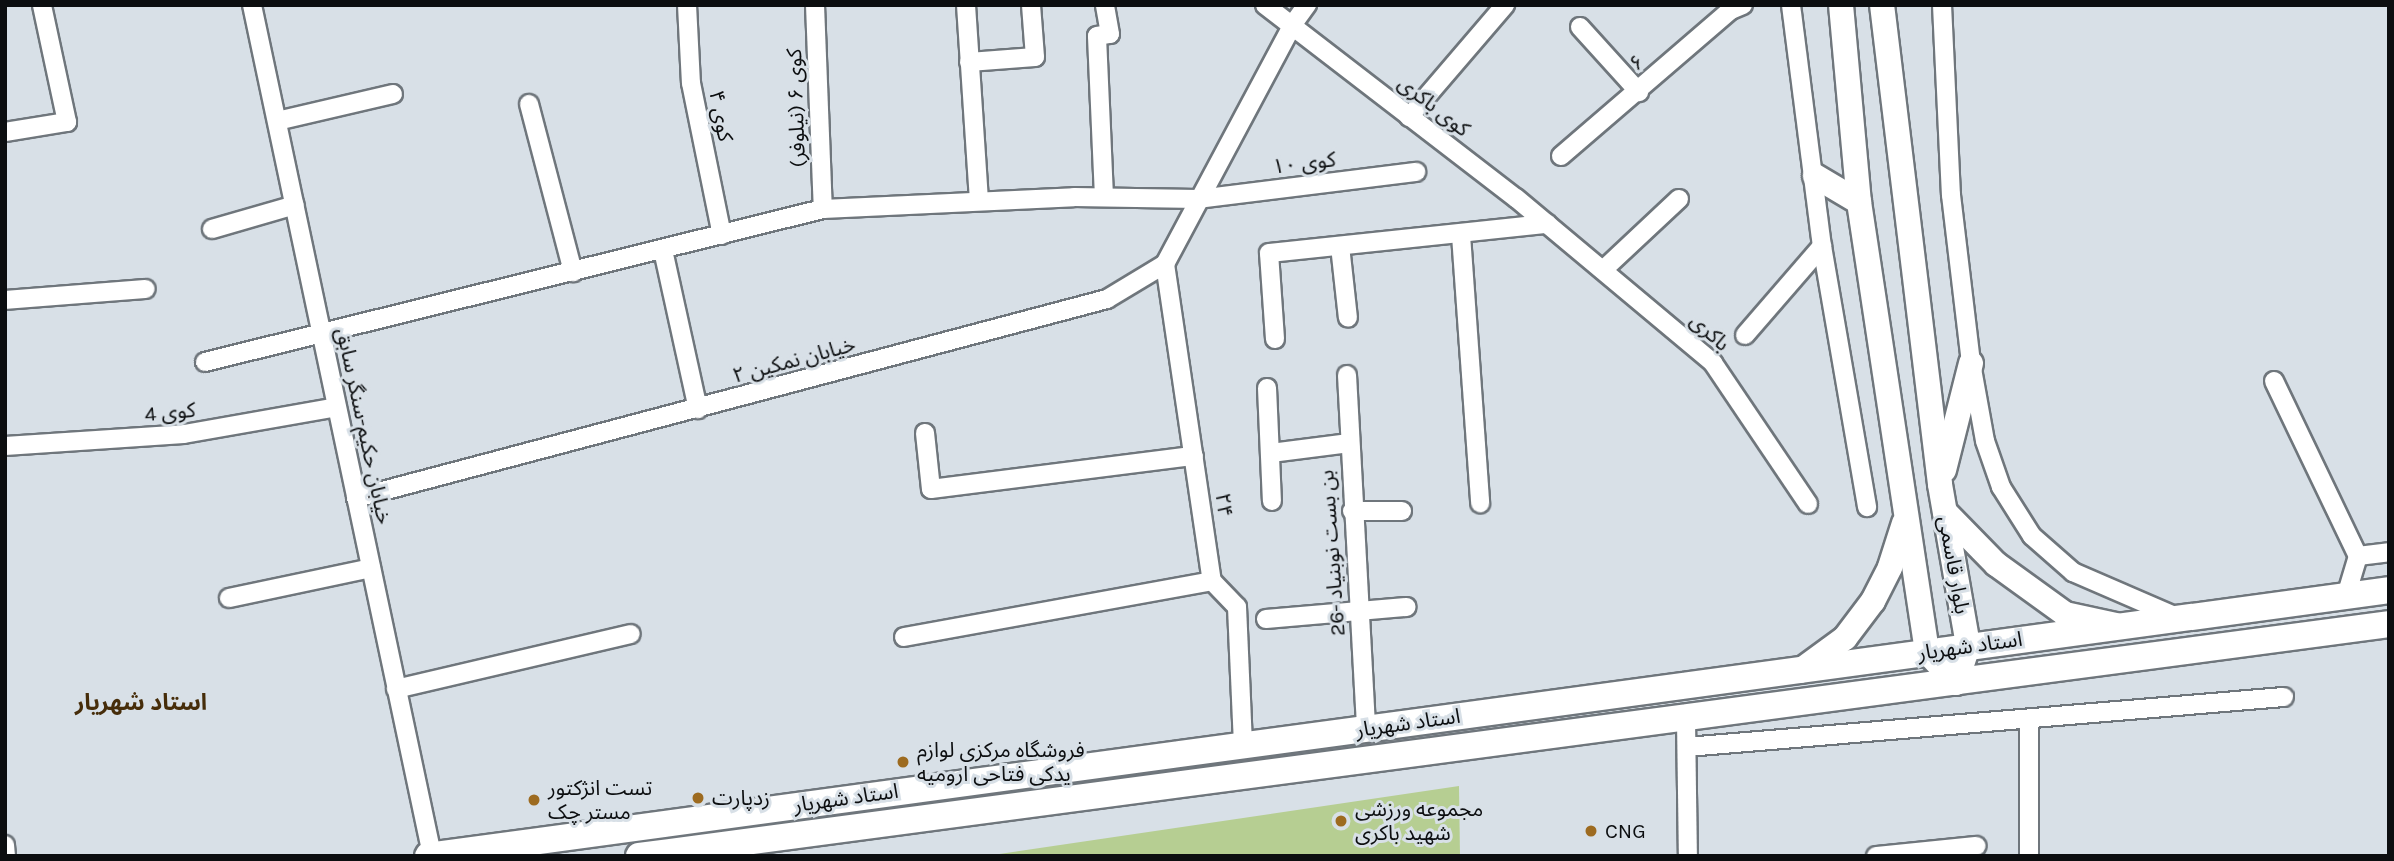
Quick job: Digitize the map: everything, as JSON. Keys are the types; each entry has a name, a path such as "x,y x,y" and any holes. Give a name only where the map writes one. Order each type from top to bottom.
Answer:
{"main road":[{"name":"بلوار قاسمی","path":"1841,5 1859,202 1927,652"},
{"name":"بلوار قاسمی","path":"1882,5 1940,484 1968,645 1956,683"},
{"path":"1815,176 1859,202"},
{"path":"1940,484 1971,363"},
{"path":"1945,512 1996,564 2065,614 2120,626"},
{"path":"1800,671 1846,638 1873,601 1890,567 1906,515"},
{"name":"استاد شهریار","path":"430,855 2389,590"},
{"name":"استاد شهریار","path":"639,856 1686,720 2389,624"},
{"path":"1927,652 1956,683"},
{"path":"740,812 744,842"},
{"path":"687,819 691,849"}],"street":[{"path":"5,132 67,122 42,5"},
{"name":"خیابان حکیم-سنگر سابق","path":"253,5 430,855"},
{"name":"کوی ۴","path":"687,5 691,83 722,235"},
{"name":"کوی ۶ (نیلوفر)","path":"815,5 823,209"},
{"path":"966,5 979,200"},
{"path":"969,62 1035,57 1031,5"},
{"path":"1104,197 1105,5"},
{"name":"کوی باکری","path":"1265,5 1293,24 1547,224"},
{"path":"1165,264 1293,24 1307,5"},
{"path":"1409,117 1505,5"},
{"path":"1791,5 1822,246 1867,507"},
{"path":"1942,5 1951,195 1971,363 1984,441 2001,487 2032,536 2073,572 2118,595 2180,618"},
{"name":"۶","path":"1562,156 1639,92 1733,7"},
{"path":"1580,27 1639,92"},
{"path":"277,121 393,94"},
{"path":"529,104 573,272"},
{"name":"کوی ۱۰","path":"205,362 823,209 979,200 1104,197 1198,199 1416,172"},
{"path":"1603,271 1679,199"},
{"path":"212,229 295,205"},
{"path":"1275,339 1269,253 1547,224"},
{"name":"باکری","path":"1547,224 1713,363 1808,504"},
{"path":"1461,235 1480,503"},
{"path":"1340,246 1348,318"},
{"path":"1745,335 1822,246"},
{"path":"663,250 698,409"},
{"name":"خیابان نمکین ۲","path":"356,498 1107,299 1165,264"},
{"name":"۲۴","path":"1165,264 1212,581"},
{"path":"5,300 146,289"},
{"name":"26- بن بست نوبنیاد","path":"1347,375 1352,512 1366,729"},
{"path":"2274,381 2358,556 2346,596"},
{"path":"1267,388 1272,501"},
{"name":"کوی 4","path":"5,446 184,434 337,407"},
{"path":"925,433 932,489 1194,456"},
{"path":"1271,453 1349,443"},
{"path":"1352,512 1402,511"},
{"path":"2358,556 2389,552"},
{"path":"229,598 371,568"},
{"path":"904,637 1212,581 1237,607 1243,744"},
{"path":"1266,619 1406,607"},
{"path":"397,689 631,634"},
{"path":"1687,747 2029,721 2284,697"},
{"path":"1686,720 1688,856"},
{"path":"2029,721 2029,856"},
{"path":"5,845 6,856"},
{"path":"1876,856 1977,846"}],"green space":[{"name":"مجموعه ورزشی شهید باکری","path":"1459,786 1460,856 986,856"}],"place":[{"name":"فروشگاه مرکزی لوازم یدکی فتاحی ارومیه","path":"903,762"},
{"name":"زدپارت","path":"698,798"},
{"name":"تست انژکتور مستر چک","path":"534,800"},
{"name":"مجموعه ورزشی شهید باکری","path":"1341,821"},
{"name":"CNG","path":"1591,831"}],"district":[{"name":"استاد شهریار","path":"141,703"}]}
